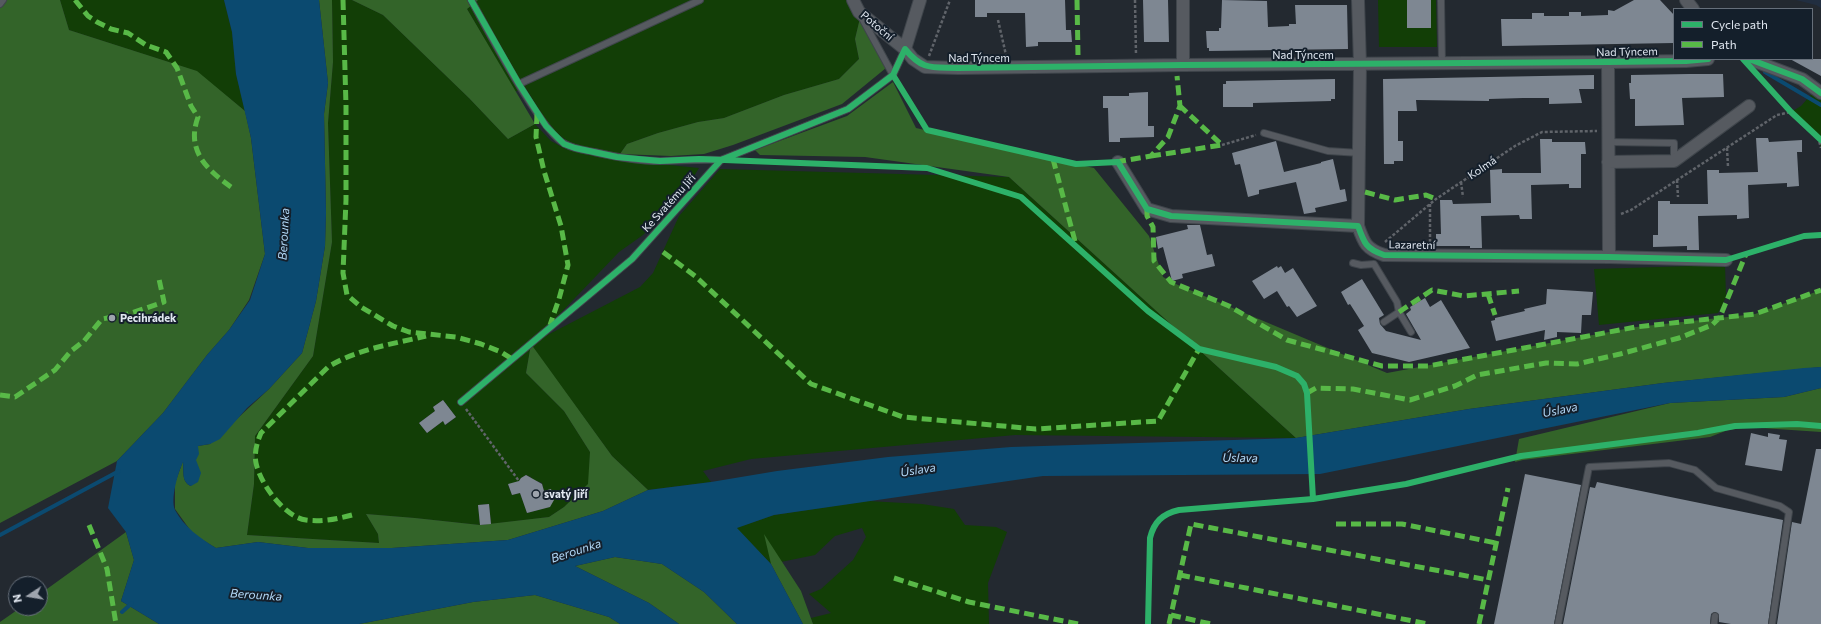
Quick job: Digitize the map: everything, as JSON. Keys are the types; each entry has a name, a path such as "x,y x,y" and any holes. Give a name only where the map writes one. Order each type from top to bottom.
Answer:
{"street":[{"name":"Potoční","path":"853,0 859,12 905,49"},
{"name":"Ke Svatému Jiří","path":"905,49 920,0"},
{"path":"1183,0 1183,65"},
{"name":"Lazaretní","path":"1358,0 1360,65 1358,226 1364,243 1379,253 1431,256 1609,257 1726,260"},
{"path":"1686,0 1692,8"},
{"path":"905,49 913,59 925,67"},
{"name":"Nad Týncem","path":"925,67 1360,65 1697,60"},
{"path":"1752,60 1802,79 1821,92"},
{"path":"1608,62 1607,219 1609,257"},
{"path":"1608,162 1674,161 1749,106"},
{"path":"1118,162 1147,210 1171,216 1358,226"}],"lane":[{"path":"0,4 3,0"},
{"path":"471,0 519,84 546,126 564,144 575,148 617,157 660,161 721,160"},
{"path":"519,84 700,0"},
{"path":"1441,0 1442,64"},
{"path":"859,12 893,75"},
{"name":"Ke Svatému Jiří","path":"461,402 632,259 721,160 848,109 893,75 905,49"},
{"path":"1264,133 1328,151 1360,153"},
{"path":"1608,136 1674,142 1674,161"},
{"path":"1352,263 1361,265 1374,264 1397,302 1399,312 1411,332"},
{"path":"1384,322 1399,312"},
{"path":"1558,624 1589,467 1669,463 1696,470 1716,488 1780,506 1789,512 1772,624"},
{"path":"1714,624 1716,616"}],"path":[{"path":"925,67 950,0"},
{"path":"1135,0 1136,52"},
{"path":"998,20 1006,56"},
{"path":"1786,106 1794,114"},
{"path":"1607,219 1631,210 1776,116 1794,114"},
{"path":"1222,145 1264,133"},
{"path":"1818,136 1821,148"},
{"path":"1727,147 1728,167"},
{"path":"1677,180 1678,197"},
{"path":"1461,182 1462,198"},
{"path":"1430,204 1431,256"},
{"path":"461,402 519,481"}],"shaded area":[{"path":"1796,0 1821,0 1821,8 1816,5"}],"green space":[{"path":"0,0 60,0 69,30 197,71 245,111 251,138 265,254 249,300 229,330 207,355 163,413 117,461 0,523"},
{"path":"60,0 224,0 232,32 236,74 245,111 196,71 69,30"},
{"path":"319,0 332,0 333,62 328,123 332,242 313,356 255,436 254,484 247,535 379,543 378,534 366,514 480,525 549,517 564,507 588,484 590,452 564,411 526,373 531,344 612,456 648,490 603,511 508,540 392,548 308,548 258,542 216,548 193,534 175,509 175,483 183,461 184,479 191,486 198,446 210,444 269,389 302,353 316,301 325,246 326,213 324,114 328,83"},
{"path":"332,0 352,0 383,15 469,98 508,139 535,124 551,141 564,148 586,154 630,161 699,168 682,196 643,235 619,252 532,343 640,287 653,273 679,216 720,169 1009,177 1296,438 1015,435 751,459 703,471 711,482 648,490 612,456 531,345 526,373 564,411 590,452 589,484 564,507 549,517 491,524 489,504 478,505 480,525 366,514 378,534 379,543 247,535 254,484 255,436 313,356 332,242 328,123 333,62","holes":["443,400 456,417 446,425 443,421 427,433 419,423 435,411 433,407","526,475 531,477 533,482 537,481 542,483 544,491 551,489 554,498 552,499 549,507 527,513 520,493 512,495 508,485 519,481"]},
{"path":"352,0 478,0 467,9 535,124 508,139 469,98 383,15"},
{"path":"478,0 851,0 860,18 855,39 859,59 839,79 784,95 724,118 698,122 658,133 627,144 620,154 584,147 564,139 545,119 525,87 515,92 467,9"},
{"path":"1378,0 1407,0 1408,28 1431,28 1431,0 1436,0 1437,47 1379,47"},
{"path":"860,18 886,68 842,104 733,145 704,154 671,156 620,154 627,144 658,133 698,122 724,118 784,95 839,79 859,59 855,39"},
{"path":"893,82 916,128 1094,168 1149,236 1163,277 1178,285 1387,373 1636,327 1755,314 1821,290 1821,367 1663,383 1469,409 1296,438 1009,177 865,157 760,155 755,150 847,116"},
{"path":"1816,89 1821,93 1821,148 1818,137 1791,112 1801,106"},
{"path":"1725,265 1726,297 1718,313 1599,325 1594,269"},
{"path":"1821,388 1821,432 1747,427 1728,430 1710,437 1515,462 1519,439 1670,403 1784,397"},
{"path":"868,501 922,504 954,509 965,525 996,527 1007,532 988,583 989,624 813,624 811,618 831,613 809,594 821,589 853,560 866,537 862,528 835,536 815,555 771,564 736,528 774,515"},
{"path":"126,532 134,560 121,601 159,624 0,624 0,622 9,616 48,616 48,588"},
{"path":"764,534 801,591 813,624 803,624 771,564"},
{"path":"615,557 662,564 704,592 737,624 679,624 649,603 575,566"},
{"path":"535,595 609,617 620,624 359,624 473,602"}],"water":[{"path":"224,0 319,0 328,83 324,114 326,213 325,246 316,301 302,353 269,389 247,408 220,439 210,444 198,446 199,454 196,460 201,473 198,482 191,486 186,482 184,479 183,462 175,486 173,499 175,510 183,522 193,532 216,548 258,542 308,548 392,548 508,540 603,511 648,490 711,482 777,471 888,457 1011,447 1296,438 1469,409 1663,383 1804,368 1821,367 1821,388 1784,397 1670,403 1320,474 1043,476 774,515 737,528 771,564 803,624 737,624 704,592 662,564 615,557 575,566 649,603 679,624 620,624 609,617 535,595 473,602 359,624 159,624 121,601 134,560 126,532 108,508 117,461 163,413 207,355 229,330 250,300 265,254 251,138 236,74 232,32"}],"building":[{"path":"975,0 1065,0 1066,30 1071,30 1072,42 1038,42 1038,46 1026,47 1025,13 987,13 987,17 975,17"},
{"path":"1143,0 1168,0 1169,42 1144,42"},
{"path":"1222,0 1267,1 1268,27 1289,26 1289,24 1296,24 1295,5 1347,5 1348,49 1209,51 1209,48 1207,48 1206,31 1219,31 1219,28 1221,28"},
{"path":"1407,0 1431,0 1431,28 1407,28"},
{"path":"1634,0 1660,0 1673,14 1673,43 1502,46 1501,19 1532,19 1532,13 1544,13 1544,16 1569,16 1569,12 1581,12 1581,16 1608,15 1608,10 1614,11"},
{"path":"1821,59 1821,76 1792,60"},
{"path":"1723,74 1724,97 1682,98 1684,125 1635,126 1635,99 1630,99 1629,83 1631,83 1631,75"},
{"path":"1594,75 1594,89 1579,89 1582,103 1549,104 1549,98 1489,99 1489,101 1416,100 1417,111 1398,111 1398,141 1403,141 1403,161 1394,161 1394,164 1384,164 1383,79"},
{"path":"1335,79 1335,99 1331,99 1331,101 1253,103 1253,107 1223,107 1223,84 1226,84 1226,81"},
{"path":"1148,92 1148,126 1154,126 1154,137 1120,138 1120,142 1109,142 1108,108 1103,108 1103,96 1129,96 1129,93"},
{"path":"1756,138 1768,138 1769,142 1802,140 1802,152 1797,152 1799,186 1787,187 1787,183 1748,185 1749,218 1737,219 1737,215 1698,216 1699,250 1687,250 1687,246 1653,247 1653,235 1658,235 1658,201 1670,201 1670,204 1708,204 1707,170 1719,170 1719,173 1758,172"},
{"path":"1540,139 1552,139 1552,142 1585,142 1586,154 1581,154 1581,188 1569,188 1569,184 1531,185 1532,219 1520,219 1519,215 1481,216 1482,248 1470,248 1470,246 1436,246 1436,234 1441,234 1440,200 1452,200 1453,204 1491,203 1490,170 1502,169 1502,173 1541,173"},
{"path":"1276,141 1284,172 1333,159 1340,190 1345,189 1347,201 1315,208 1316,212 1304,214 1296,182 1259,190 1259,194 1248,197 1240,164 1235,165 1232,153"},
{"path":"1187,225 1200,225 1207,255 1212,254 1215,266 1182,274 1183,278 1172,281 1163,247 1158,249 1156,237 1188,229"},
{"path":"1277,266 1278,268 1281,266 1285,273 1293,268 1317,306 1297,317 1289,306 1287,307 1277,291 1264,299 1252,281"},
{"path":"1362,279 1384,315 1379,318 1380,324 1386,331 1421,340 1406,314 1411,310 1410,307 1425,298 1430,307 1441,300 1470,348 1409,362 1372,353 1358,330 1364,326 1350,304 1348,305 1341,292"},
{"path":"1547,289 1593,292 1591,315 1582,315 1581,333 1557,332 1557,337 1544,340 1545,330 1496,341 1491,321 1495,320 1495,318 1525,311 1524,309 1546,304"},
{"path":"443,400 456,417 445,425 443,421 427,433 419,423 435,411 433,407"},
{"path":"1751,433 1768,437 1768,433 1780,435 1779,439 1787,440 1782,471 1745,465"},
{"path":"1816,449 1821,449 1821,624 1777,624 1792,522 1801,524"},
{"path":"1525,474 1581,485 1554,624 1494,624"},
{"name":"svatý Jiří","path":"526,475 542,484 544,491 551,489 554,500 550,507 527,513 520,493 512,495 508,484 519,481"},
{"path":"1597,482 1783,520 1768,624 1731,624 1719,622 1719,615 1715,612 1711,614 1710,624 1563,624 1590,487 1595,488"},
{"path":"489,504 491,524 480,525 478,505"}],"waterway":[{"path":"1765,72 1821,105"},
{"path":"0,535 119,471"},
{"path":"122,612 132,603"}],"marked path":[{"path":"75,0 88,16 97,22 111,29 128,33 146,45 166,52 177,68 191,106 198,117 195,129 195,139 201,158 206,166 231,187"},
{"path":"343,0 346,106 346,200 343,273 347,295 361,307 393,326 409,332 456,337 481,344 501,352 512,359"},
{"path":"1077,0 1078,55"},
{"path":"1116,162 1151,156 1168,137 1180,106 1177,76"},
{"path":"1151,156 1222,145 1180,106"},
{"path":"537,114 536,137 544,171 561,226 568,265 550,325"},
{"path":"1053,159 1076,245"},
{"path":"1365,192 1395,200 1426,195 1436,199"},
{"path":"1147,209 1147,216 1153,227 1154,261 1171,282 1229,306 1287,340 1382,366 1428,366 1636,327 1755,314 1821,290"},
{"path":"663,252 695,276 811,384 903,417 1036,429 1158,421 1199,349"},
{"path":"1307,393 1316,388 1353,389 1410,400 1455,386 1477,375 1546,363 1577,364 1679,338 1712,325 1720,317 1746,254"},
{"path":"0,395 15,397 55,370 71,351 84,341 102,319 128,314 164,302 159,279"},
{"path":"1399,312 1432,290 1464,296 1519,291"},
{"path":"1488,294 1495,315"},
{"path":"352,515 329,520 312,521 298,518 289,513 274,498 258,471 255,455 261,433 328,367 363,351 426,336"},
{"path":"1479,624 1508,488"},
{"path":"1169,624 1191,524 1488,580"},
{"path":"1336,524 1402,524 1496,543"},
{"path":"89,525 107,569 116,624"},
{"path":"1180,575 1428,624"},
{"path":"894,578 969,602 1078,624"},
{"path":"1171,615 1211,624"}],"cycle path":[{"path":"471,0 519,84 546,126 564,144 575,148 617,157 660,161 699,159 927,168 1021,197 1148,311 1199,349 1276,367 1297,376 1304,384 1307,393 1313,499 1406,484 1521,456 1698,433 1735,426 1797,424 1821,426"},
{"path":"461,402 632,259 721,160 848,109 893,75 905,49 917,61 928,66 958,68 1697,60"},
{"path":"1744,60 1791,112 1821,140"},
{"path":"1752,60 1802,79 1821,93"},
{"path":"893,75 927,130 1076,164 1118,162 1147,209 1171,216 1358,226 1366,245 1384,255 1609,257 1726,260 1804,236 1821,235"},
{"path":"1148,624 1150,538 1156,523 1163,516 1179,510 1313,499"}],"place":[{"name":"Pecihrádek","path":"112,318"},
{"name":"svatý Jiří","path":"536,494"}],"water label":[{"name":"Berounka","path":"284,234"},
{"name":"Úslava","path":"1560,410"},
{"name":"Úslava","path":"1240,458"},
{"name":"Úslava","path":"918,470"},
{"name":"Berounka","path":"576,551"},
{"name":"Berounka","path":"256,595"}]}
